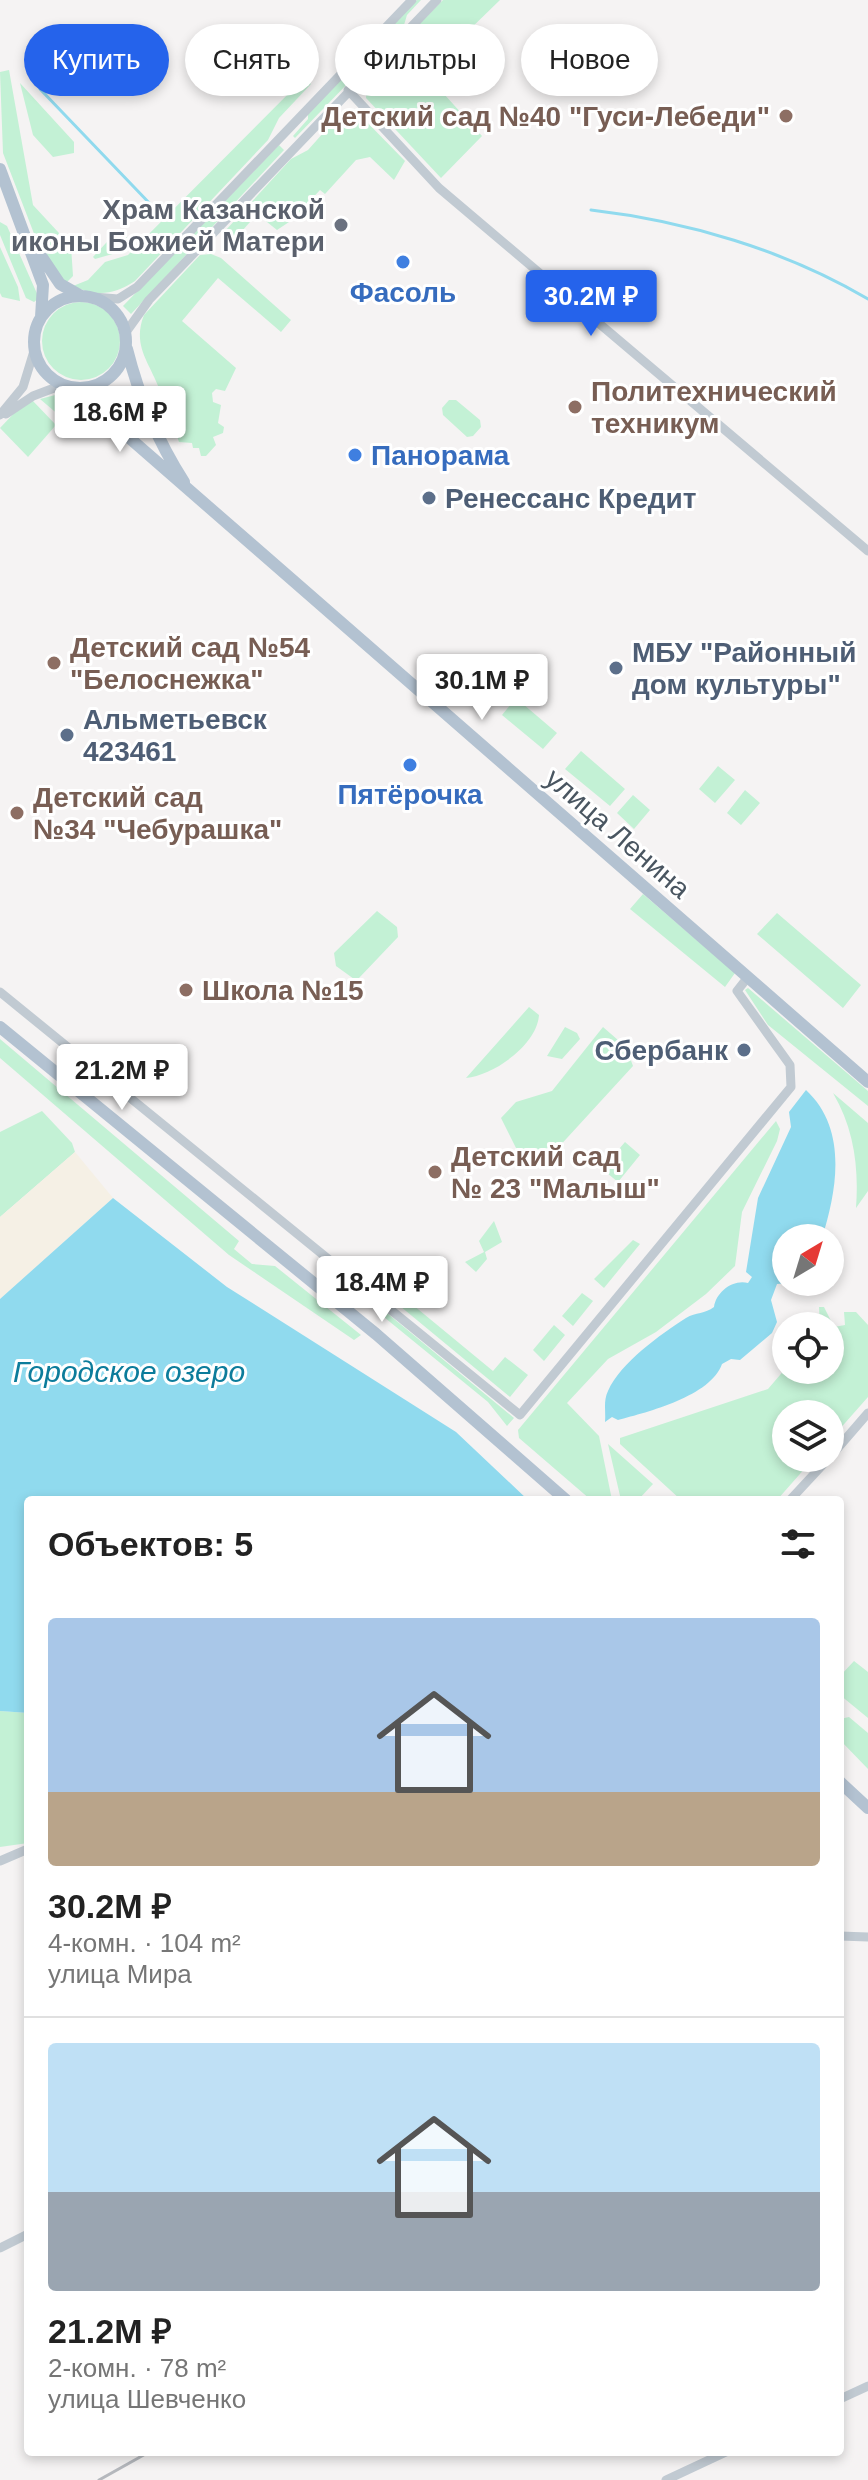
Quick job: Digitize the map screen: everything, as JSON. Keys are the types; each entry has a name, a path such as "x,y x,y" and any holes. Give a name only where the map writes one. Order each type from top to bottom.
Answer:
{"main road":[{"path":"0,169 14,209 43,285 43,312 34,351 48,376 66,386 93,387 105,382 124,360 127,347 126,332 115,311 70,291 50,272 14,209"},
{"path":"39,320 61,300 87,296"},
{"name":"улица Ленина","path":"127,347 136,385 162,448 192,495"},
{"name":"улица Ленина","path":"66,386 868,1082"},
{"path":"0,1027 376,1334 561,1496"},
{"path":"844,1786 868,1808"}],"street":[{"path":"87,296 118,299 137,287 412,0"},
{"path":"413,24 436,0"},
{"path":"126,332 149,300 342,96"},
{"path":"354,96 439,188 868,551"},
{"path":"280,135 294,148"},
{"path":"0,417 23,387 34,351"},
{"path":"0,417 33,396 66,386"},
{"path":"0,992 520,1415 791,1087 790,1065 737,991 748,977"},
{"path":"844,1440 868,1413"},
{"path":"794,1496 815,1472"},
{"path":"0,1861 24,1851"},
{"path":"844,1936 868,1937"},
{"path":"0,2248 24,2236"},
{"path":"844,2397 868,2386"},
{"path":"666,2480 717,2456"}],"green space":[{"path":"417,0 421,0 407,15 404,24 394,24"},
{"path":"443,0 500,0 475,24 419,24"},
{"path":"9,70 33,205 71,246 73,276 66,283 38,244 3,153 0,72"},
{"path":"20,83 24,87 24,96 32,96 74,142 74,153 53,157 33,135"},
{"path":"335,84 336,96 295,138 293,136 308,119 308,112"},
{"path":"286,96 300,96 279,118 268,140 135,281 105,293 89,292 73,286 88,280 105,262 128,255"},
{"path":"446,96 482,136 441,178 366,98"},
{"path":"341,113 360,115 405,161 394,180 370,157 356,160 325,194 320,190 292,220 277,230 257,214 227,248 223,241 225,231 291,159 308,150"},
{"path":"279,145 284,150 131,314 123,306"},
{"path":"0,222 7,226 39,298 34,302 26,298 0,235"},
{"path":"118,230 132,242 123,251 95,259 93,257"},
{"path":"0,247 18,287 20,301 2,297 0,293"},
{"path":"211,254 221,258 291,320 281,332 218,278 182,321 236,368 225,391 216,389 212,393 213,402 221,405 218,423 224,427 223,433 213,437 216,445 206,456 201,456 199,448 193,448 192,443 179,442 143,353 140,335 144,315 200,255"},
{"path":"81,302 96,305 109,313 117,326 120,341 117,356 109,369 96,377 81,380 66,377 53,369 45,356 42,341 45,326 53,313 66,305"},
{"path":"59,394 78,409 67,422 40,399"},
{"path":"32,400 56,425 28,457 0,428 20,407"},
{"path":"449,400 456,400 480,420 481,427 473,436 467,437 443,415 442,408"},
{"path":"481,673 489,673 505,688 490,705 469,687"},
{"path":"516,698 557,733 543,749 502,715"},
{"path":"581,751 625,789 610,806 565,769"},
{"path":"718,766 735,780 715,803 699,789"},
{"path":"745,790 760,803 741,825 727,813"},
{"path":"633,795 650,810 634,829 617,813"},
{"path":"643,894 735,973 725,987 630,909"},
{"path":"377,911 397,927 398,937 359,978 354,979 336,966 334,953"},
{"path":"777,913 861,985 843,1008 757,934"},
{"path":"748,988 868,1091 868,1106 768,1025 745,990"},
{"path":"529,1007 539,1015 531,1037 501,1065 466,1078"},
{"path":"565,1027 577,1033 580,1039 562,1059 547,1056"},
{"path":"603,1027 626,1047 633,1066 545,1162 517,1150 501,1118 516,1102 552,1091"},
{"path":"0,1039 239,1241 234,1249 252,1264 275,1266 361,1335 354,1340 229,1255 0,1058"},
{"path":"833,1093 868,1123 868,1191 856,1208 854,1149 846,1120"},
{"path":"42,1111 72,1143 75,1152 0,1217 0,1132"},
{"path":"776,1121 780,1129 777,1141 742,1212 735,1266 706,1294 656,1332 608,1359 567,1403 599,1436 611,1496 586,1496 519,1438 518,1430"},
{"path":"625,1142 640,1155 618,1182 602,1169"},
{"path":"494,1221 502,1242 485,1252 487,1259 476,1272 465,1262 484,1252 479,1241"},
{"path":"633,1240 640,1244 604,1288 594,1279"},
{"path":"324,1261 514,1418 507,1426 488,1402 330,1273"},
{"path":"396,1291 493,1371 505,1357 528,1375 510,1397 383,1292"},
{"path":"582,1293 593,1301 573,1326 562,1316"},
{"path":"844,1312 856,1312 868,1325 868,1397 844,1424 844,1400 772,1400 772,1472 802,1472 781,1496 677,1496 620,1444 620,1438 768,1389 772,1384 844,1384"},
{"path":"554,1325 565,1335 544,1361 533,1350"},
{"path":"608,1444 653,1484 642,1496 620,1496"},
{"path":"854,1661 868,1672 868,1718 844,1698 844,1672"},
{"path":"0,1711 24,1713 24,1844 0,1847"},
{"path":"849,1717 868,1733 868,1769 844,1744 844,1718"}],"sand":[{"path":"75,1152 113,1198 0,1299 0,1217"}],"water":[{"path":"806,1090 819,1106 833,1141 835,1180 826,1224 772,1224 772,1333 740,1360 731,1359 722,1364 716,1375 692,1394 645,1412 618,1420 612,1417 605,1422 608,1391 632,1360 686,1318 714,1307 718,1296 726,1288 737,1283 748,1283 752,1277 746,1272 758,1198 791,1127 789,1112"},
{"name":"Городское озеро","path":"113,1198 227,1287 456,1432 524,1496 24,1496 24,1713 0,1711 0,1299"}],"waterway":[{"path":"47,96 155,209"},
{"path":"591,210 663,222 734,240 803,266 868,299"}],"railway":[{"path":"99,2480 142,2456"}],"place":[{"name":"Детский сад №40 \"Гуси-Лебеди\"","path":"786,116"},
{"name":"Храм Казанской иконы Божией Матери","path":"341,225"},
{"name":"Фасоль","path":"403,262"},
{"name":"Политехнический техникум","path":"575,407"},
{"name":"Панорама","path":"355,455"},
{"name":"Ренессанс Кредит","path":"429,498"},
{"name":"Детский сад №54 \"Белоснежка\"","path":"54,663"},
{"name":"МБУ \"Районный дом культуры\"","path":"616,668"},
{"name":"Альметьевск 423461","path":"67,735"},
{"name":"Пятёрочка","path":"410,765"},
{"name":"Детский сад №34 \"Чебурашка\"","path":"17,813"},
{"name":"Школа №15","path":"186,990"},
{"name":"Сбербанк","path":"744,1050"},
{"name":"Детский сад № 23 \"Малыш\"","path":"435,1172"}]}
